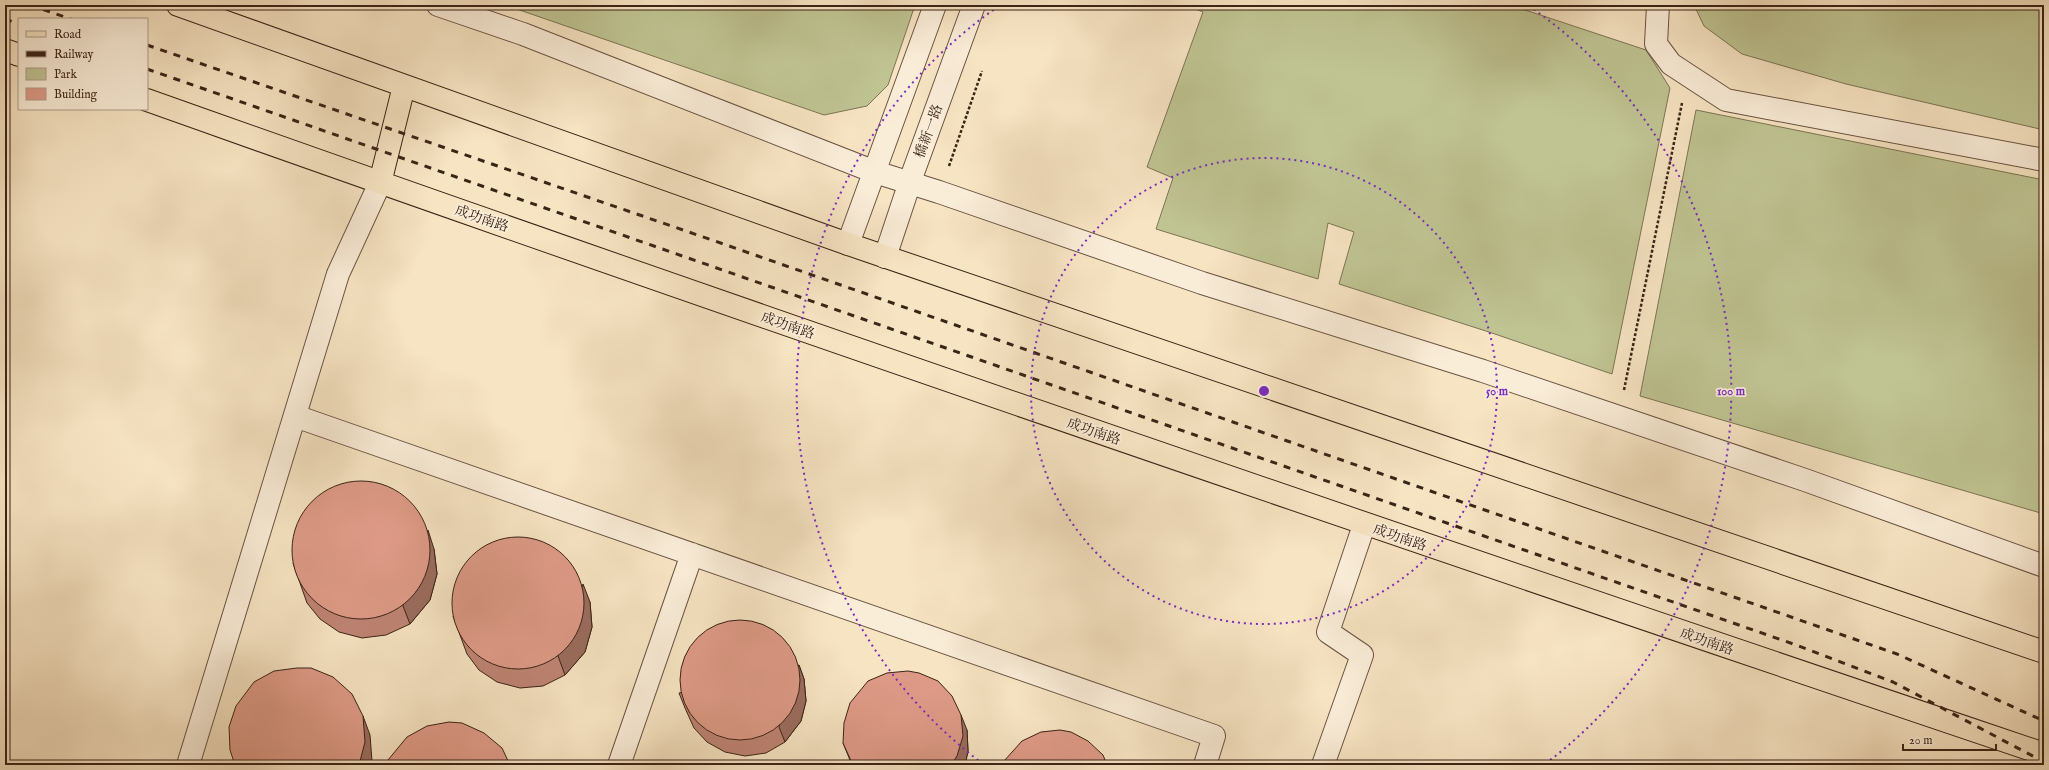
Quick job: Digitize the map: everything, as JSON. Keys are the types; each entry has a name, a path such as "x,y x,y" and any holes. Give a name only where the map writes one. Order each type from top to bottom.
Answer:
{"main road":[{"path":"178,5 885,257 2044,652"},
{"path":"5,50 18,55"},
{"path":"380,183 404,86"},
{"name":"成功南路","path":"148,100 380,183 1364,525 2044,754"}],"street":[{"path":"438,5 530,37 875,172 910,182 1202,283 1483,371 1696,443 2044,566"},
{"path":"848,244 935,5"},
{"name":"橋新一路","path":"885,257 910,182 974,5"},
{"path":"1658,5 1656,44 1671,64 1726,100 2044,160"},
{"path":"188,765 338,274 380,183"},
{"path":"295,416 1214,736 1205,765"},
{"path":"1323,765 1362,655 1328,632 1364,525"},
{"path":"619,765 692,554"}],"path":[{"path":"948,169 984,64"},
{"path":"1624,391 1688,75"}],"green space":[{"path":"505,5 915,5 888,85 867,106 824,115"},
{"path":"1186,5 1510,5 1646,50 1670,88 1612,374 1489,332 1339,284 1354,232 1328,223 1318,279 1156,229 1173,178 1147,167 1203,12"},
{"path":"1694,5 2044,5 2044,130 1846,84 1742,54 1704,26"},
{"path":"1696,110 2044,180 2044,514 1640,396"}],"building":[{"path":"361,481 381,484 393,489 410,501 422,518 427,530 430,550 427,570 422,582 410,599 393,611 381,616 361,619 341,616 329,611 312,599 300,582 295,570 292,550 295,530 300,518 312,501 329,489 341,484"},
{"path":"524,537 543,542 555,548 565,556 573,566 579,578 583,590 583,616 579,628 573,640 565,650 555,658 543,664 531,668 512,669 493,664 481,658 471,650 463,640 457,628 453,616 452,597 457,578 463,566 471,556 481,548 493,542 505,538"},
{"path":"740,620 763,624 782,638 796,657 800,680 796,703 782,722 763,736 740,740 717,736 698,722 684,703 680,680 684,657 698,638 717,624"},
{"path":"311,668 333,677 352,694 363,716 365,742 359,765 235,765 230,750 229,727 236,706 254,682 274,671"},
{"path":"908,671 919,673 938,681 952,696 961,715 963,736 957,756 951,765 854,765 843,743 844,723 850,703 868,681 887,673"},
{"path":"449,722 462,723 484,733 502,748 510,765 387,765 388,760 407,737 427,726"},
{"path":"1060,730 1071,732 1088,741 1103,755 1107,765 1003,765 1004,761 1022,741 1041,732"}],"railway":[{"path":"30,5 68,18"},
{"path":"5,19 18,24"},
{"path":"148,45 712,240 1897,654 2044,721"},
{"path":"148,69 1799,646 1893,682 2044,762"}]}
